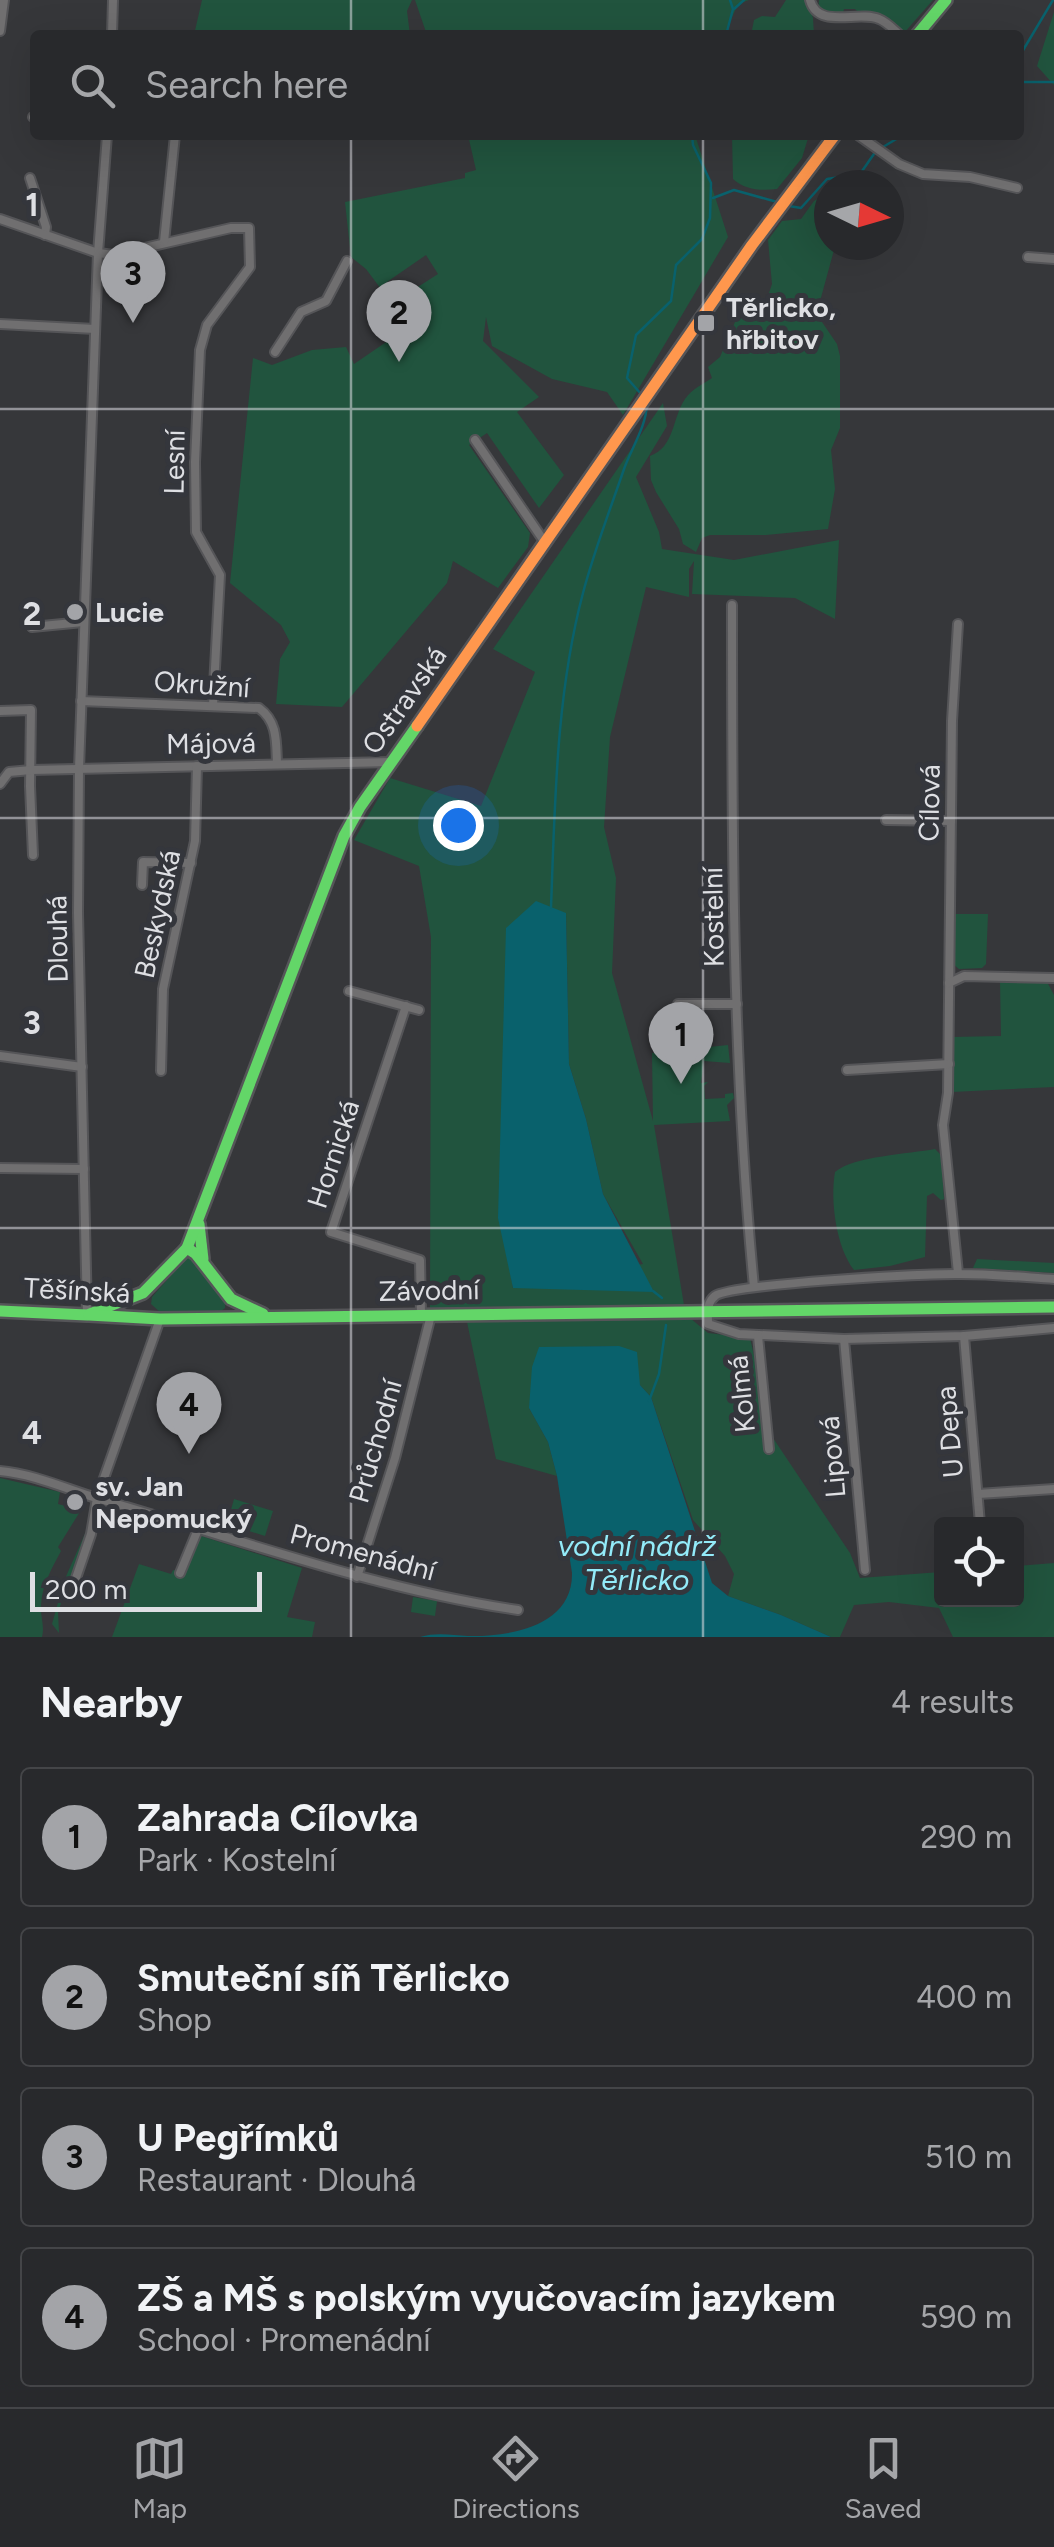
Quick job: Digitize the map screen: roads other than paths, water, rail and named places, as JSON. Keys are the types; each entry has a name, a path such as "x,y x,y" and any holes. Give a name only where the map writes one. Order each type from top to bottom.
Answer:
{"main road":[{"path":"921,30 946,0"},
{"name":"Ostravská","path":"86,1315 143,1293 188,1248 344,836 544,541 779,206 831,140"},
{"path":"199,1224 204,1263"},
{"path":"188,1248 231,1299 244,1308 272,1316"},
{"path":"143,1293 143,1303 155,1319"},
{"path":"218,1318 228,1312 231,1299"},
{"name":"Závodní","path":"155,1319 1054,1306"},
{"name":"Těšínská","path":"0,1312 155,1319"}],"street":[{"path":"0,31 4,0"},
{"path":"112,30 113,0"},
{"path":"810,0 822,16 875,18 893,30"},
{"name":"Dlouhá","path":"86,1315 80,701 98,253 107,140"},
{"path":"0,219 98,253 114,255 164,242 174,140"},
{"path":"865,140 899,164 923,174 970,176 1017,188"},
{"path":"30,178 46,227 45,235"},
{"name":"Lesní","path":"164,242 248,228 250,266 207,326 200,350 196,532 220,575 212,706"},
{"path":"1028,257 1054,259"},
{"path":"275,352 301,312 326,301 347,261"},
{"path":"0,324 95,329"},
{"path":"475,440 544,541"},
{"name":"Kostelní","path":"732,605 737,1004 743,1175 754,1286"},
{"path":"32,627 83,622"},
{"name":"Cílová","path":"958,624 949,1064 943,1125 958,1273"},
{"name":"Okružní","path":"80,701 259,708 269,716 276,731 278,764"},
{"path":"0,711 31,710 33,855"},
{"name":"Májová","path":"0,784 5,768 392,762"},
{"name":"Beskydská","path":"162,1071 163,988 196,842 197,766"},
{"path":"886,820 951,822"},
{"path":"142,885 142,862 191,863"},
{"path":"949,983 964,976 1054,978"},
{"path":"349,990 419,1010"},
{"path":"678,1004 737,1004"},
{"name":"Hornická","path":"406,1006 331,1232 420,1260 426,1315"},
{"path":"0,1056 82,1067"},
{"path":"846,1070 949,1064"},
{"path":"0,1168 84,1169"},
{"path":"1054,1279 958,1273 754,1286 718,1292 709,1302 708,1311 708,1324 758,1336 964,1336 1054,1328"},
{"name":"Průchodní","path":"357,1577 404,1424 426,1315"},
{"path":"75,1581 91,1534 96,1498 155,1337 155,1319"},
{"name":"Kolmá","path":"758,1336 769,1448"},
{"name":"U Depa","path":"964,1336 980,1517"},
{"name":"Lipová","path":"844,1339 864,1570"},
{"name":"Promenádní","path":"0,1471 29,1476 357,1577 452,1600 518,1610"},
{"path":"978,1494 1054,1489"},
{"path":"180,1573 199,1527"}],"water":[{"path":"536,901 566,913 569,1064 603,1194 654,1292 513,1288 498,1218 506,928"},
{"name":"vodní nádrž Těrlicko","path":"619,1346 637,1352 640,1385 651,1397 712,1583 728,1596 831,1637 420,1637 485,1636 520,1630 536,1625 562,1605 570,1591 572,1573 557,1476 548,1442 529,1408 532,1367 539,1347"}],"waterway":[{"path":"727,30 733,9 730,0"},
{"path":"734,9 744,0"},
{"path":"1024,49 1053,0"},
{"path":"1024,82 1054,82"},
{"path":"641,394 627,378 636,335 671,301 676,265 702,239 710,218 711,183 692,140"},
{"path":"883,147 895,140"},
{"path":"789,206 801,208 827,179 860,174 876,151"},
{"path":"713,198 734,190 777,202"},
{"path":"551,907 558,749 574,631 592,562 647,404"},
{"path":"653,1291 662,1298"},
{"path":"649,1401 659,1374 666,1325"}],"place":[{"name":"U Pegřímků","path":"133,323"},
{"name":"Těrlicko, hřbitov","path":"706,323"},
{"name":"Smuteční síň Těrlicko","path":"399,362"},
{"name":"Lucie","path":"75,612"},
{"name":"Zahrada Cílovka","path":"681,1084"},
{"name":"ZŠ a MŠ s polským vyučovacím jazykem","path":"189,1454"},
{"name":"sv. Jan Nepomucký","path":"75,1502"}]}
